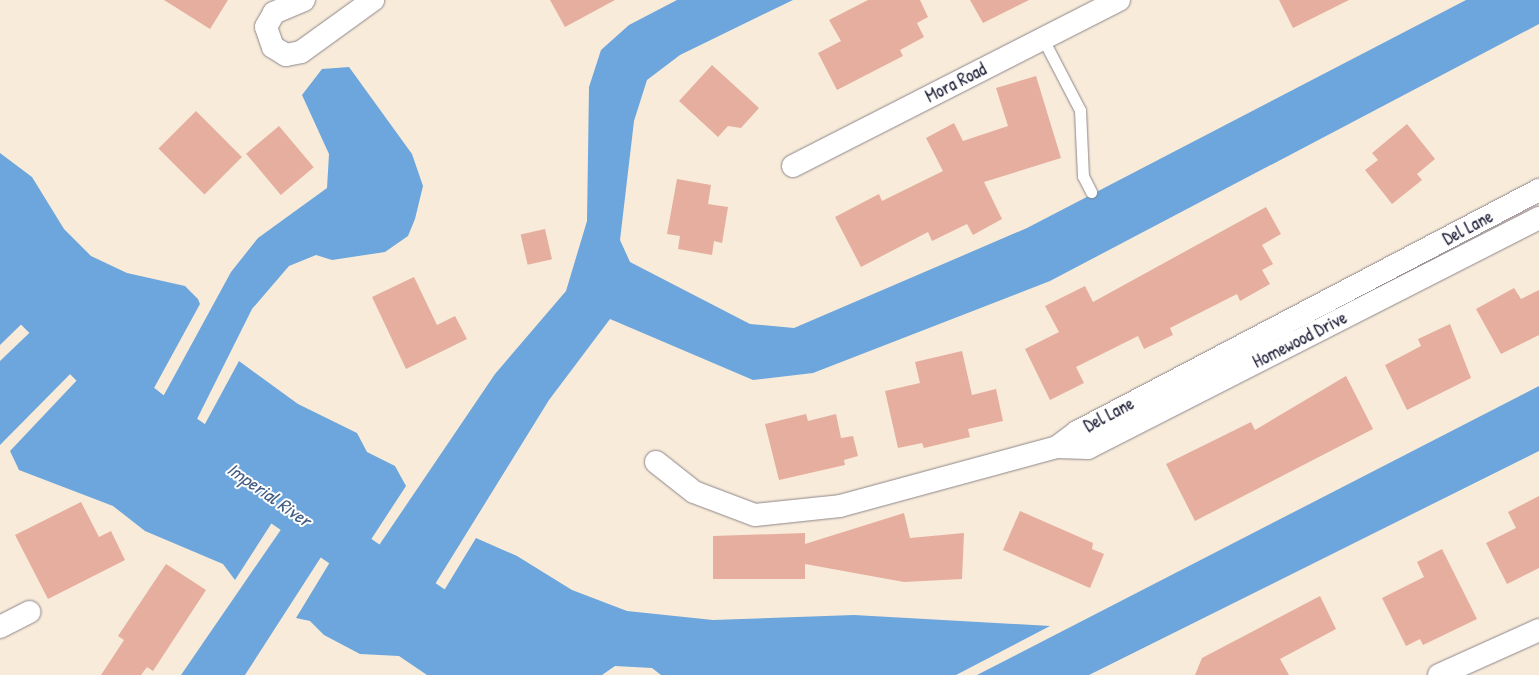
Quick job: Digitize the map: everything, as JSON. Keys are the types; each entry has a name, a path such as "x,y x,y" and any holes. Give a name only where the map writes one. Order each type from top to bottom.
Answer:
{"street":[{"path":"304,0 274,13 266,27 273,47 286,55 301,52 373,0"},
{"name":"Mora Road","path":"793,166 1119,0"},
{"name":"Del Lane","path":"656,462 694,492 755,515 840,506 1057,447 1077,432 1539,190"},
{"name":"Homewood Drive","path":"1057,447 1088,448 1539,218"},
{"path":"0,626 29,612"},
{"path":"1441,675 1539,630"}],"lane":[{"path":"1043,39 1080,110 1083,176 1091,192"}],"water":[{"path":"677,0 793,0 680,55 647,80 634,121 620,240 630,262 750,324 794,328 1027,228 1466,0 1539,0 1539,24 1050,281 813,373 753,380 610,319 549,400 424,602 367,563 495,374 566,291 587,221 589,87 601,50 629,25"},
{"path":"349,67 412,154 423,186 415,219 408,236 385,252 332,260 316,255 289,266 252,309 187,439 153,415 231,272 258,238 327,188 329,154 302,95 322,69"},
{"path":"0,153 32,177 64,229 91,256 127,273 185,286 198,299 200,304 142,410 145,424 179,448 192,448 239,361 298,404 357,433 367,452 395,466 406,486 355,564 359,573 416,611 434,607 476,538 517,556 572,590 627,611 713,620 854,615 1050,626 956,675 661,675 652,668 615,666 602,675 427,675 399,656 360,654 324,635 310,621 296,618 344,539 340,531 300,503 292,501 282,507 235,580 223,564 145,531 113,506 19,470 10,451 97,359 94,350 47,306 36,310 0,345"},
{"path":"45,318 85,359 0,445 0,361"},
{"path":"1539,386 1539,451 1089,675 977,675"},
{"path":"293,512 332,540 245,675 181,675"}],"building":[{"path":"164,0 228,0 210,29"},
{"path":"550,0 615,0 565,27"},
{"path":"868,0 920,0 928,17 917,23 924,37 900,50 903,56 837,90 818,53 841,41 829,20"},
{"path":"970,0 1029,0 983,23"},
{"path":"1279,0 1349,0 1293,28"},
{"path":"712,65 759,108 741,128 728,126 718,137 679,101"},
{"path":"1036,76 1061,158 984,182 1002,219 973,235 967,224 932,241 928,232 861,267 835,217 879,194 882,201 943,171 926,138 954,123 963,141 1008,126 996,88"},
{"path":"196,111 242,157 204,194 159,148"},
{"path":"1407,124 1435,159 1417,174 1422,180 1392,204 1365,170 1378,160 1372,153"},
{"path":"279,126 314,167 281,195 246,154"},
{"path":"677,179 711,185 708,204 728,207 722,243 714,241 712,255 678,249 680,236 667,234"},
{"path":"1266,207 1281,234 1262,245 1273,264 1262,270 1270,284 1240,301 1237,294 1170,328 1173,335 1144,349 1138,336 1076,367 1084,383 1050,400 1025,349 1059,332 1045,306 1085,286 1093,302"},
{"path":"545,229 552,259 528,265 521,235"},
{"path":"414,277 437,325 455,316 467,339 406,369 372,297"},
{"path":"1514,288 1521,299 1539,290 1539,335 1501,354 1476,309"},
{"path":"1450,324 1471,378 1407,410 1385,365 1421,346 1418,339"},
{"path":"962,351 972,395 996,389 1003,421 968,429 970,437 924,448 922,443 898,448 885,391 920,383 915,362"},
{"path":"1346,376 1373,429 1195,521 1166,464 1251,422 1255,430"},
{"path":"806,414 808,421 836,414 841,438 853,436 858,456 844,460 845,465 779,480 765,424"},
{"path":"1539,496 1539,568 1507,584 1486,543 1516,528 1508,512"},
{"path":"81,502 99,537 111,531 125,560 48,599 15,535"},
{"path":"1020,511 1093,543 1092,549 1104,554 1090,588 1003,550"},
{"path":"904,513 910,538 964,533 962,579 904,582 805,564 805,579 713,579 713,536 805,533 805,544"},
{"path":"1442,549 1477,619 1423,645 1420,639 1406,646 1382,598 1424,577 1417,562"},
{"path":"166,564 206,590 153,671 147,667 141,675 101,675 124,640 118,636"},
{"path":"1320,596 1336,629 1280,659 1289,675 1195,675 1202,658"}],"waterway":[{"name":"Imperial River","path":"0,272 99,372 153,415 437,611 570,675"}]}
